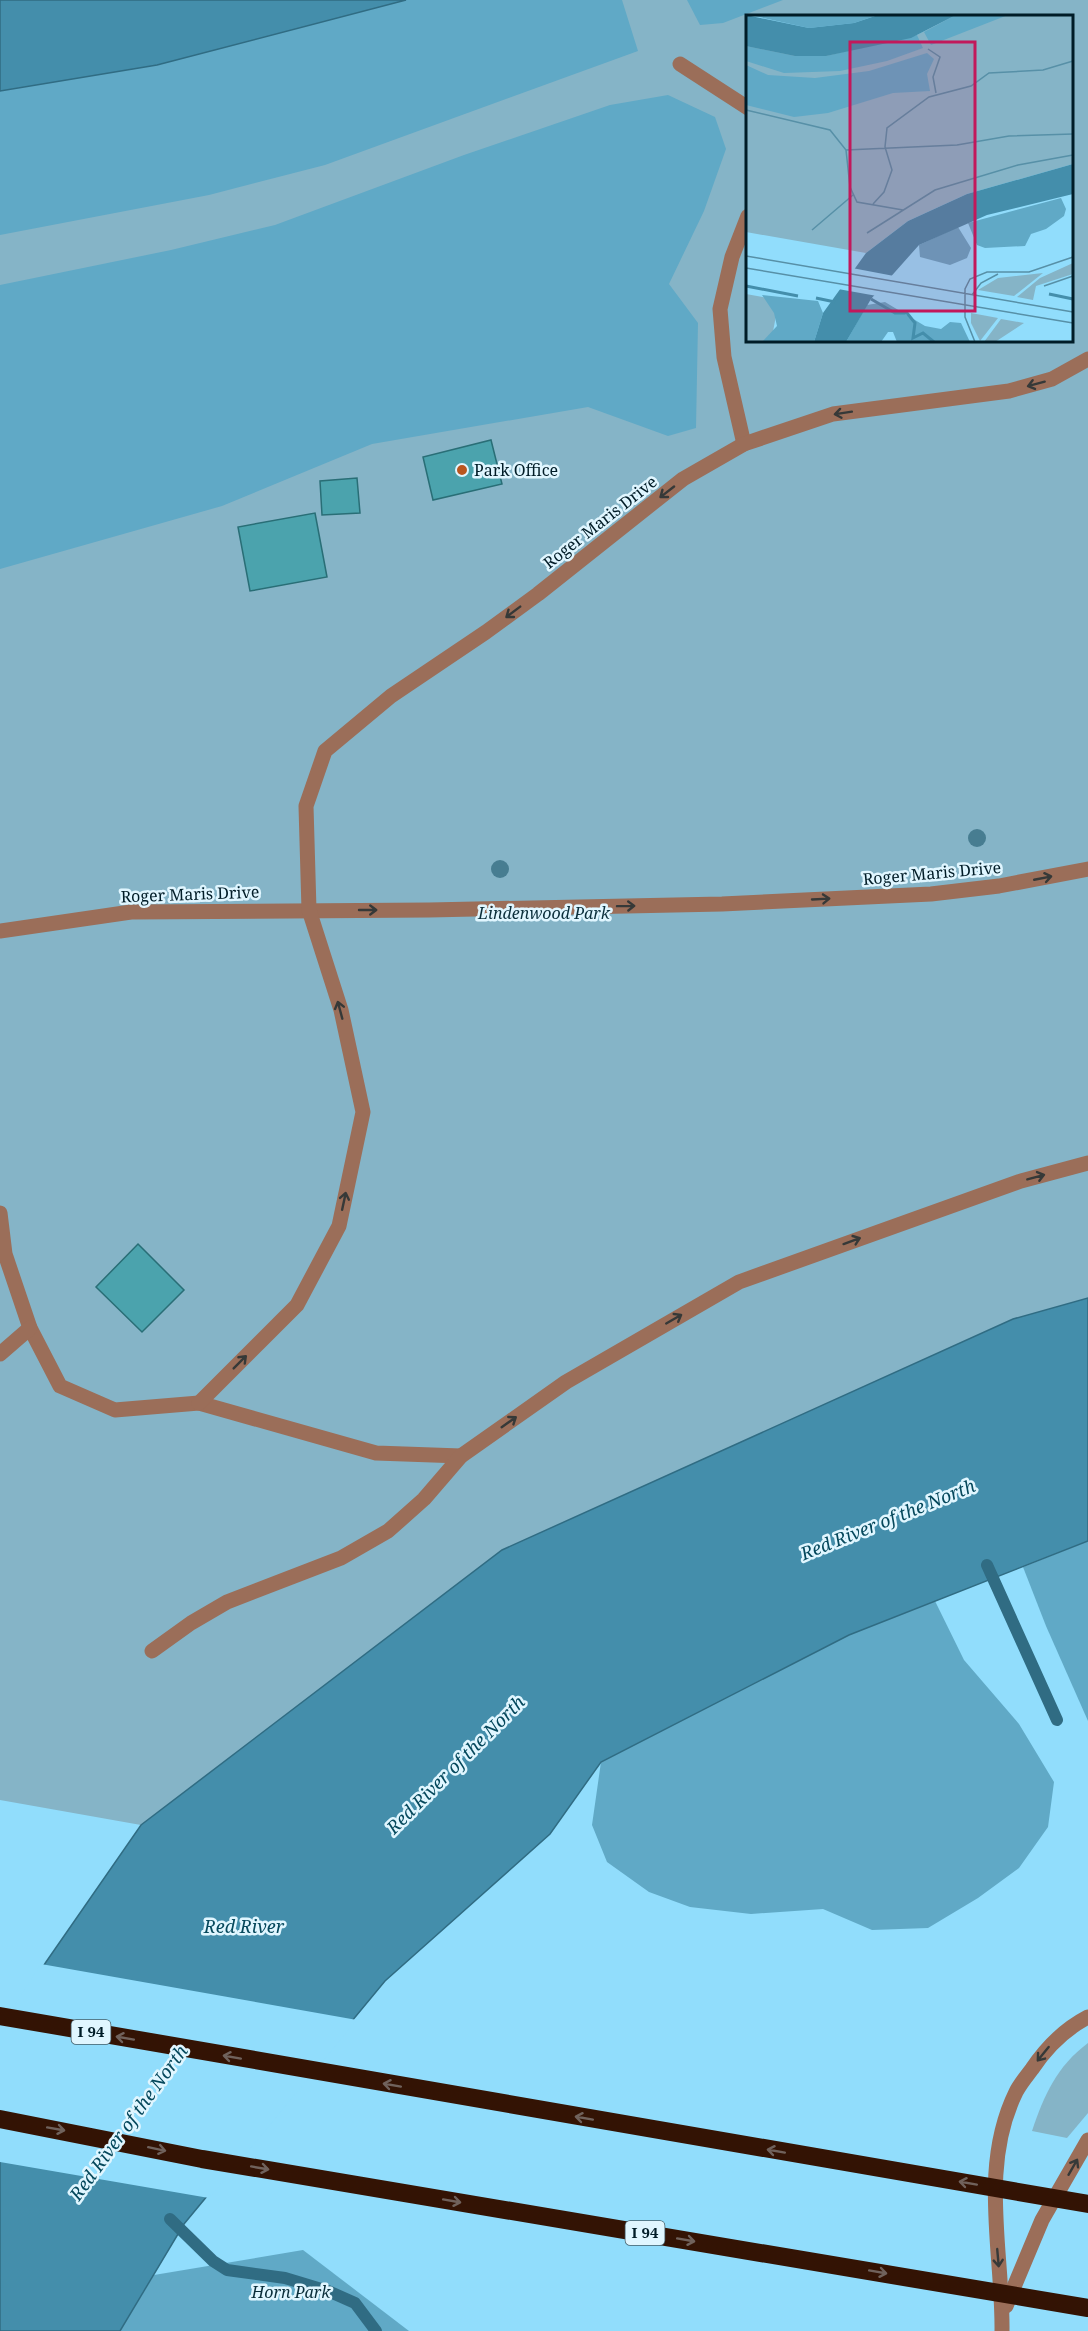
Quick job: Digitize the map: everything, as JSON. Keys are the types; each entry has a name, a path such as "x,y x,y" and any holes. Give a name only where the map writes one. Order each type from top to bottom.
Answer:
{"highway":[{"name":"I 94","path":"0,2016 1088,2204"},
{"name":"I 94","path":"0,2119 202,2158 1088,2308"}],"street":[{"path":"680,64 746,107"},
{"path":"744,444 724,357 720,309 732,257 746,219"},
{"name":"Roger Maris Drive","path":"309,910 306,806 325,751 391,696 538,594 683,479 744,444 834,414 1009,391 1052,379 1088,359"},
{"name":"Roger Maris Drive","path":"0,931 131,912 710,904 931,894 999,886 1088,869"},
{"path":"199,1403 297,1305 339,1226 363,1112 340,1010 309,910"},
{"path":"152,1652 191,1623 228,1602 341,1558 388,1531 424,1498 461,1456 566,1382 738,1282 1021,1181 1088,1163"},
{"path":"0,1213 5,1254 30,1328 60,1386 115,1410 199,1403 376,1453 461,1456"},
{"path":"0,1354 30,1328"},
{"path":"1002,2331 994,2216 1000,2139 1016,2092 1045,2050 1079,2022 1088,2018"},
{"path":"1002,2314 1042,2220 1088,2140"}],"green space":[{"name":"Lindenwood Park","path":"406,0 1088,0 1088,1298 1013,1319 502,1550 141,1825 0,1800 0,91 157,65"},
{"path":"406,0 622,0 638,51 325,165 209,195 0,235 0,91 157,65"},
{"path":"687,0 783,0 723,23 700,25"},
{"path":"668,95 715,117 726,149 704,211 669,284 698,323 696,428 668,436 588,407 372,444 222,506 0,569 0,285 171,250 275,225 464,155 610,105"},
{"path":"1088,1541 1088,1721 1023,1567"},
{"path":"935,1601 964,1660 1019,1724 1054,1782 1048,1827 1019,1868 978,1898 928,1928 872,1930 823,1909 751,1914 690,1907 649,1892 607,1862 592,1825 601,1762 849,1635"},
{"path":"1088,2043 1088,2113 1067,2138 1032,2131 1041,2105 1060,2071"},
{"name":"Horn Park","path":"303,2250 409,2331 120,2331 154,2275"}],"water":[{"path":"0,0 406,0 157,65 0,91"},
{"name":"Red River","path":"1088,1298 1088,1541 849,1635 601,1762 550,1834 385,1981 184,2224 120,2331 0,2331 0,2034 46,1962 141,1825 502,1550 1013,1319"}],"pier":[{"path":"41,1964 357,2020 209,2198 0,2162 0,2028"}],"building":[{"name":"Park Office","path":"491,440 502,484 433,500 423,457"},
{"path":"357,478 360,513 322,515 320,481"},
{"path":"315,513 327,577 250,591 238,527"},
{"path":"138,1244 184,1290 142,1332 96,1287"}],"waterway":[{"path":"987,1565 1057,1720"},
{"path":"170,2219 213,2261 227,2270 285,2278 328,2291 355,2303 376,2331"}],"place":[{"name":"Park Office","path":"462,470"}],"water label":[{"name":"Red River of the North","path":"888,1520"},
{"name":"Red River of the North","path":"456,1765"},
{"name":"Red River of the North","path":"129,2123"}]}
